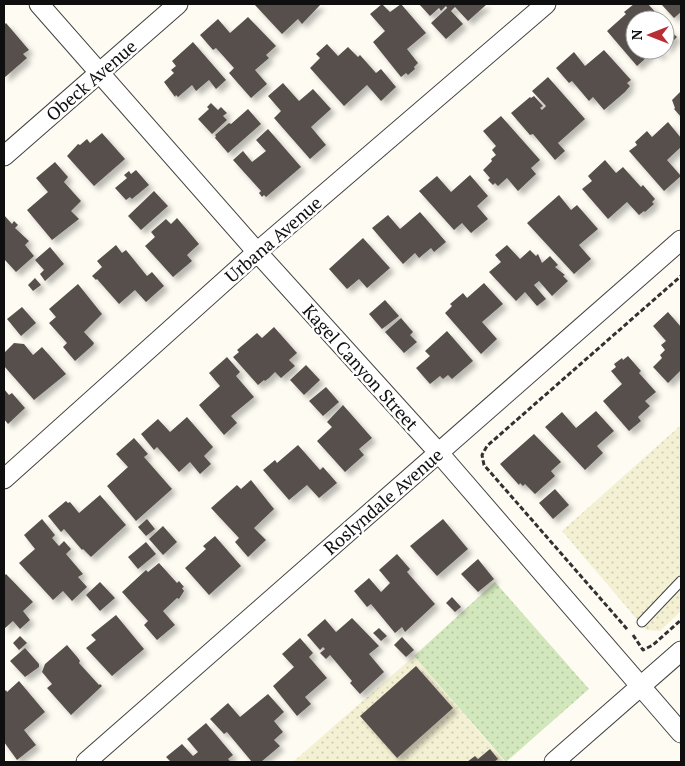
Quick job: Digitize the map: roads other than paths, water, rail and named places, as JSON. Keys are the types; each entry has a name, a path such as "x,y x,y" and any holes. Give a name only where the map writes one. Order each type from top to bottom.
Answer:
{"street":[{"name":"Kagel Canyon Street","path":"39,4 257,252 438,452 681,733"},
{"name":"Obeck Avenue","path":"4,156 178,4"},
{"name":"Urbana Avenue","path":"4,479 257,252 546,4"},
{"name":"Roslyndale Avenue","path":"86,762 681,240"},
{"path":"554,762 681,651"}],"lane":[{"path":"642,622 681,581"}]}
